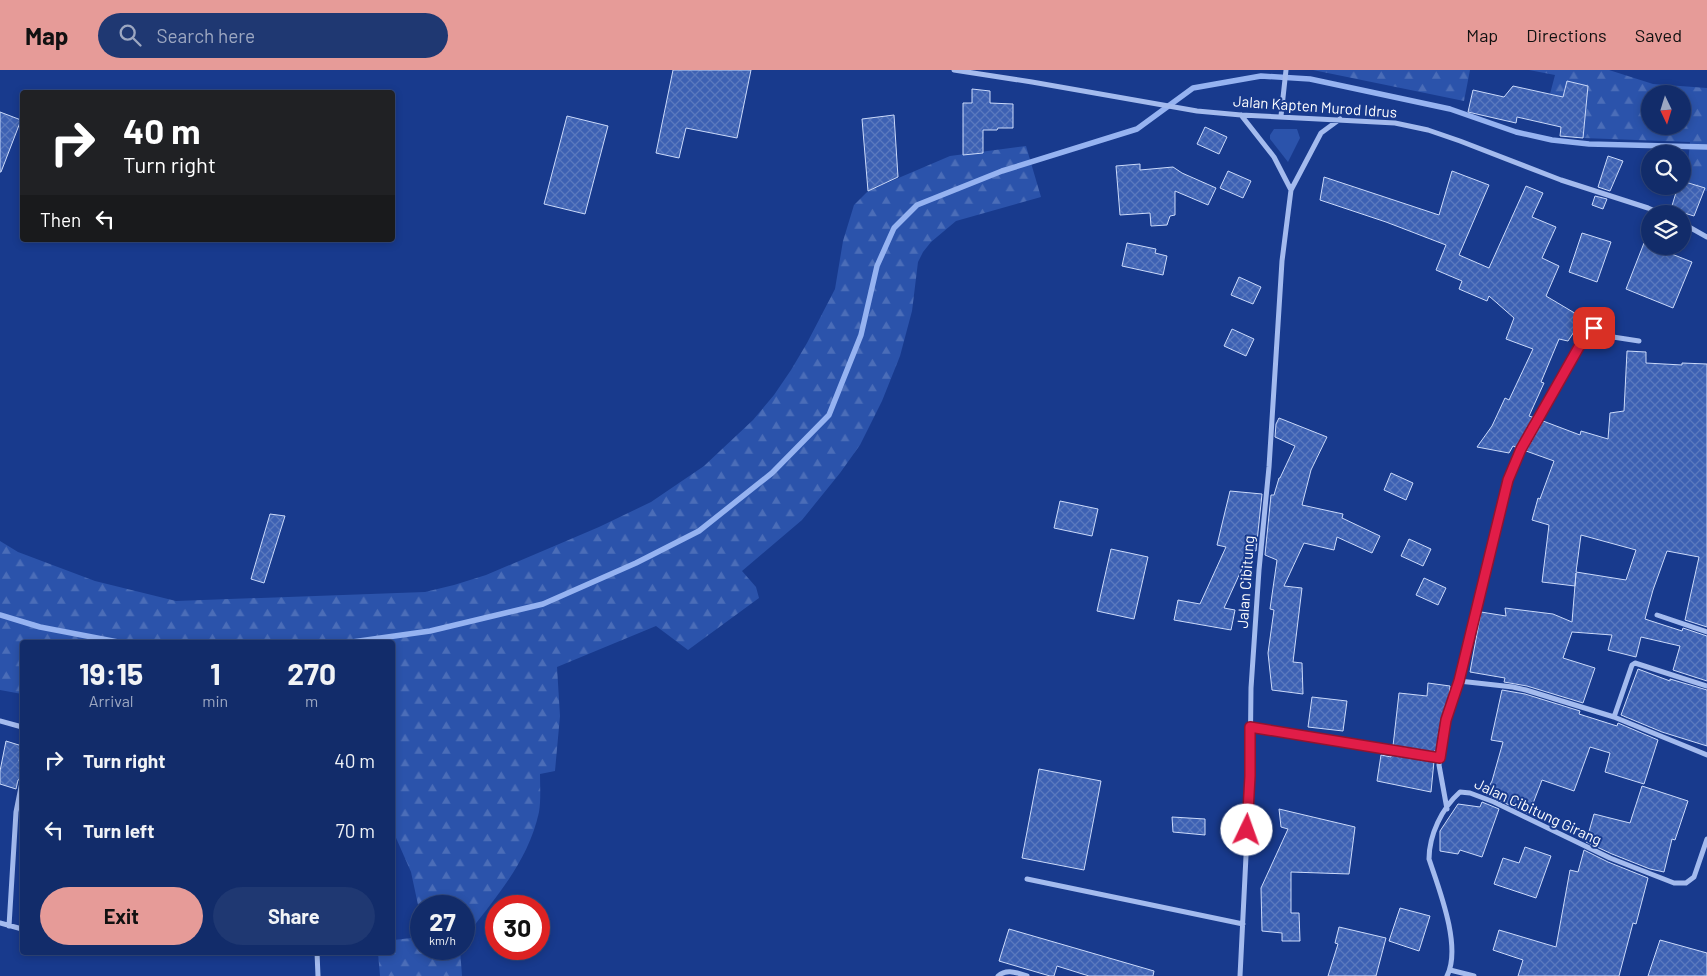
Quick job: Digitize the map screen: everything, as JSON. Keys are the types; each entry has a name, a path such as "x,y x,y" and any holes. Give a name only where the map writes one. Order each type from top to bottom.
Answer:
{"street":[{"name":"Jalan Kapten Murod Idrus","path":"954,70 1197,111 1395,123 1428,130 1561,180 1641,206"},
{"path":"1281,116 1286,70"},
{"path":"1241,115 1274,157 1291,190"},
{"name":"Jalan Cibitung","path":"1240,976 1250,776 1251,688 1259,570 1269,467 1282,261 1291,190 1306,158 1321,133 1340,120"},
{"path":"1691,228 1707,237"},
{"path":"1447,809 1440,773 1440,758 1446,720 1459,681 1508,480 1521,449 1590,329 1594,328 1613,337 1640,341"},
{"path":"1657,615 1707,632"},
{"path":"1614,717 1632,665 1635,663 1707,686"},
{"path":"1459,681 1519,688 1614,717 1707,756"},
{"path":"0,721 20,726"},
{"path":"1250,727 1440,758"},
{"path":"9,926 16,812 20,792"},
{"name":"Jalan Cibitung Girang","path":"1447,976 1450,970 1450,934 1429,859 1431,838 1447,809 1460,792 1470,793 1494,802 1610,858 1674,883 1686,883 1694,877 1707,839"},
{"path":"1027,879 1243,924"},
{"path":"0,923 20,929"},
{"path":"317,955 318,976"},
{"path":"1450,970 1474,976"},
{"path":"998,976 1009,972 1027,976"}],"green space":[{"path":"1313,70 1470,70 1464,101"},
{"path":"1529,70 1609,70 1653,84 1666,85 1641,85 1641,135 1691,135 1691,87 1707,88 1707,191 1691,186 1690,142 1583,138 1588,86 1567,81 1563,97 1550,94 1555,75"},
{"path":"1274,129 1297,129 1300,138 1288,162 1270,139"},
{"path":"1026,146 1041,197 956,221 931,242 923,252 918,262 912,311 900,356 882,401 860,445 802,520 742,571 756,587 759,598 688,650 656,626 557,667 560,716 555,771 540,774 539,812 527,848 498,895 485,895 485,912 475,925 475,895 416,895 411,872 395,836 395,640 20,640 20,694 0,690 0,541 18,552 95,581 176,601 425,592 486,575 599,527 651,502 704,466 753,420 774,395 807,343 835,289 843,241 854,205 868,191 950,156"},
{"path":"410,938 410,960 461,960 462,976 380,976 378,955 395,955 395,940"}],"building":[{"path":"673,70 751,70 737,138 686,128 679,158 656,153"},
{"path":"1567,81 1588,86 1583,138 1560,136 1561,127 1517,117 1516,123 1468,112 1473,90 1504,97 1513,86 1563,97"},
{"path":"972,89 990,91 990,103 1013,104 1013,128 983,130 983,153 963,155 963,103 972,103"},
{"path":"0,112 20,120 20,123 0,172"},
{"path":"894,115 898,177 868,191 862,119"},
{"path":"567,116 608,126 585,214 544,204"},
{"path":"1205,127 1227,137 1219,154 1197,144"},
{"path":"1608,156 1623,161 1610,191 1598,187"},
{"path":"1140,164 1140,170 1173,167 1216,188 1208,205 1175,191 1175,215 1170,216 1167,225 1151,226 1150,213 1120,215 1116,166"},
{"path":"1228,171 1251,181 1243,198 1220,188"},
{"path":"1452,171 1489,185 1459,255 1489,268 1526,186 1543,193 1532,217 1556,227 1542,258 1559,266 1546,296 1583,318 1568,341 1559,339 1541,382 1544,383 1529,416 1535,418 1518,448 1513,446 1509,453 1477,447 1492,426 1505,398 1509,400 1533,349 1506,339 1514,318 1489,296 1487,301 1459,289 1462,281 1436,270 1446,245 1320,200 1324,177 1439,215"},
{"path":"1691,184 1705,188 1694,216 1691,215 1691,205 1672,205 1675,195 1691,195"},
{"path":"1595,196 1607,199 1603,209 1592,205"},
{"path":"1582,233 1611,242 1597,282 1569,272"},
{"path":"1127,243 1156,249 1155,253 1167,256 1163,275 1122,266"},
{"path":"1641,251 1641,255 1674,255 1692,262 1673,308 1626,289"},
{"path":"1239,277 1261,287 1253,304 1231,295"},
{"path":"1232,329 1254,339 1246,356 1224,346"},
{"path":"1627,351 1646,352 1646,363 1707,364 1707,627 1685,620 1699,557 1667,551 1645,619 1682,631 1683,628 1707,636 1707,681 1673,670 1680,646 1641,637 1636,657 1608,650 1612,635 1572,632 1563,658 1595,668 1583,703 1527,686 1504,682 1505,678 1470,672 1481,612 1506,616 1505,608 1553,614 1572,622 1575,586 1542,582 1549,525 1532,520 1538,498 1540,499 1554,461 1526,451 1543,421 1580,435 1581,431 1608,439 1610,413 1624,411","holes":["1581,535 1636,550 1626,580 1576,572"]},
{"path":"1279,418 1327,437 1311,470 1302,505 1343,514 1342,518 1380,536 1372,553 1337,537 1334,550 1304,543 1284,586 1302,588 1293,662 1302,663 1303,694 1272,690 1268,653 1274,610 1270,609 1277,560 1265,555 1271,495 1274,495 1279,478 1295,446 1275,437 1276,424"},
{"path":"1391,473 1413,483 1406,500 1384,490"},
{"path":"1230,491 1262,494 1256,551 1251,549 1224,608 1235,610 1231,630 1174,620 1178,600 1200,604 1226,547 1217,545"},
{"path":"1060,501 1098,509 1092,536 1054,528"},
{"path":"270,514 285,516 264,583 251,579"},
{"path":"1409,539 1431,549 1423,566 1401,556"},
{"path":"1111,549 1148,557 1134,619 1097,611"},
{"path":"1424,578 1446,588 1438,605 1416,595"},
{"path":"1638,669 1670,681 1670,679 1707,690 1707,746 1662,732 1621,715"},
{"path":"1428,683 1450,686 1437,751 1434,751 1434,753 1393,746 1399,693 1427,696"},
{"path":"1502,690 1525,694 1580,711 1579,714 1617,726 1618,723 1658,740 1644,784 1605,772 1610,753 1590,747 1574,791 1542,780 1529,814 1485,794 1492,781 1503,742 1491,740"},
{"path":"1312,697 1347,701 1343,731 1308,727"},
{"path":"6,741 20,745 20,779 16,789 0,784 0,771"},
{"path":"1391,754 1434,761 1431,792 1377,781 1381,755 1391,757"},
{"path":"1039,769 1101,781 1084,870 1022,858"},
{"path":"1642,786 1688,801 1675,840 1672,839 1664,872 1650,869 1586,842 1594,814 1630,823"},
{"path":"1482,802 1499,809 1482,857 1460,850 1458,854 1440,851 1440,831 1458,804 1480,807"},
{"path":"1279,809 1355,827 1349,874 1291,872 1291,913 1299,913 1300,941 1282,941 1282,933 1262,931 1261,888 1288,829 1281,827"},
{"path":"1172,817 1205,819 1205,835 1173,832"},
{"path":"1525,847 1551,856 1536,898 1494,884 1503,858 1519,863"},
{"path":"1584,850 1648,878 1636,924 1633,923 1619,976 1518,976 1523,960 1493,950 1499,930 1556,947 1570,870 1578,872"},
{"path":"1400,908 1430,916 1419,951 1389,941"},
{"path":"1339,927 1386,938 1376,976 1328,976 1338,944 1335,943"},
{"path":"1009,929 1154,971 1153,976 1089,976 1057,966 1054,976 1050,976 999,961"},
{"path":"1660,940 1707,953 1707,976 1648,976"}],"waterway":[{"path":"366,640 430,631 543,604 636,563 699,531 772,473 829,415 861,335 877,266 894,228 917,205 1002,171 1137,129 1193,88 1261,76 1310,79 1450,109 1516,132 1552,140 1589,144 1707,147"},
{"path":"0,615 40,627 108,640"}],"route":[{"path":"1247,830 1250,727 1440,758 1446,720 1459,681 1508,480 1521,449 1535,424 1588,331 1594,328"}]}
